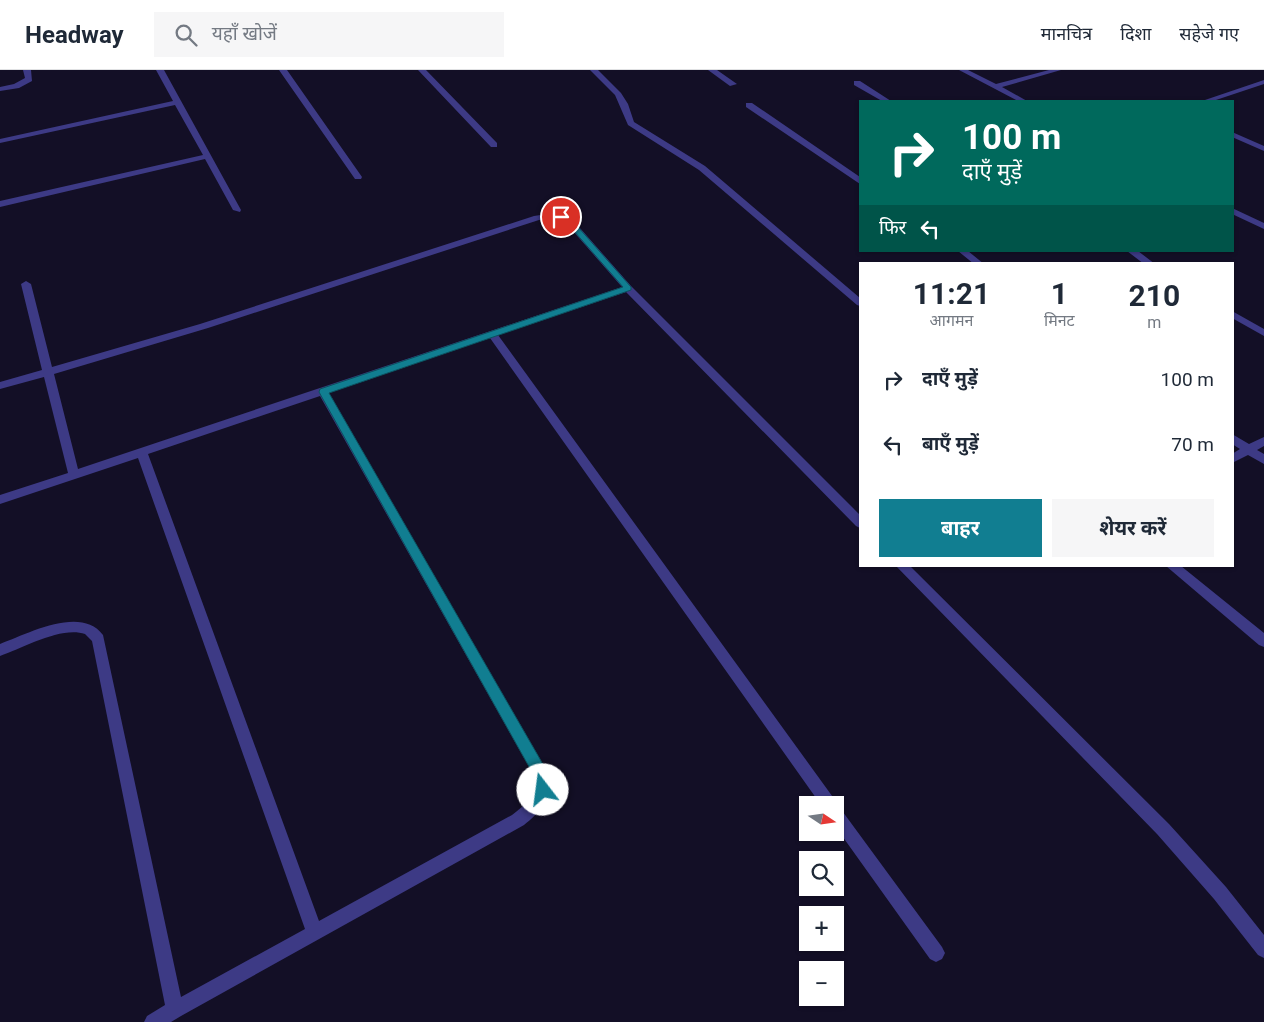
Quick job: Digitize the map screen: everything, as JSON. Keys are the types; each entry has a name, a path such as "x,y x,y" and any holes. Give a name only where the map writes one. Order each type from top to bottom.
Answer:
{"street":[{"path":"0,89 24,83 29,79 27,70"},
{"path":"160,70 237,210"},
{"path":"283,70 358,177"},
{"path":"422,70 494,146"},
{"path":"594,70 620,96 626,106 627,118 641,132 667,145 702,168 859,302"},
{"path":"712,70 732,84"},
{"path":"963,70 1021,100"},
{"path":"996,87 1057,70"},
{"path":"1209,100 1264,82"},
{"path":"857,83 885,100"},
{"path":"0,141 178,102"},
{"path":"749,105 859,180"},
{"path":"1234,135 1264,149"},
{"path":"0,204 207,156"},
{"path":"1234,211 1264,226"},
{"path":"0,386 204,326 550,215 569,221 628,288 859,522"},
{"path":"963,252 977,262"},
{"path":"1133,252 1148,262"},
{"path":"26,284 74,475"},
{"path":"0,500 628,288"},
{"path":"1234,315 1264,333"},
{"path":"492,334 824,796"},
{"path":"152,1022 518,820 537,804 543,790 539,771 324,392"},
{"path":"1234,439 1264,460"},
{"path":"1234,458 1264,441"},
{"path":"142,453 315,932"},
{"path":"903,567 1163,829 1220,893 1264,949"},
{"path":"1173,567 1264,641"},
{"path":"0,650 50,631 74,627 90,629 98,639 175,1010"},
{"path":"844,825 936,953"}],"route":[{"path":"543,790 539,771 324,392 628,288 569,221 561,217"}]}
